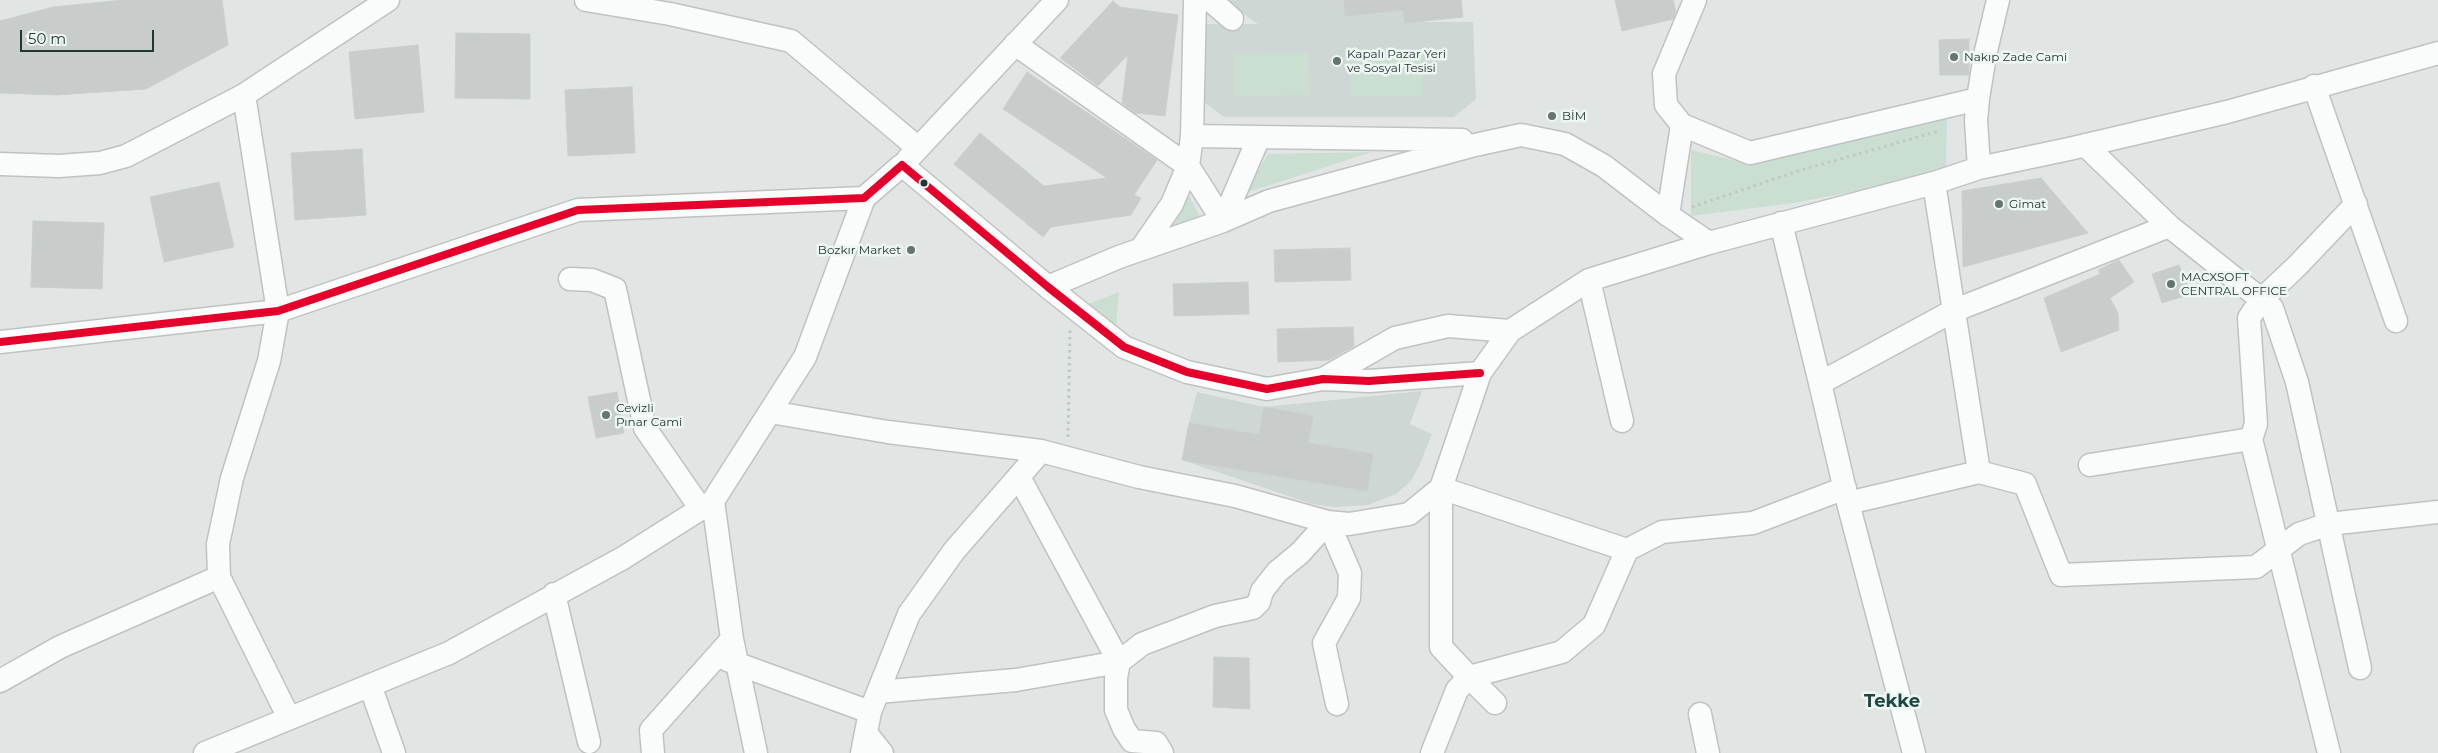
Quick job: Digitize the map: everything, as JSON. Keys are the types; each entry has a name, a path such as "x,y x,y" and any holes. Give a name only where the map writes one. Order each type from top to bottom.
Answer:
{"street":[{"path":"0,164 59,166 100,163 126,156 244,95 388,0"},
{"path":"586,0 670,14 791,41 918,148"},
{"path":"205,753 449,653 623,558 707,505 805,357 864,198 902,165 1056,0"},
{"path":"1695,0 1664,74 1666,105 1682,125 1750,153 1977,109"},
{"path":"1141,249 1172,204 1188,166 1192,136 1198,1 1232,19"},
{"path":"1979,168 1977,109 1984,55 1995,1"},
{"path":"1015,44 1188,166 1223,221"},
{"path":"1495,703 1441,647 1441,488 1480,373 1510,331 1589,280 1709,243 1934,183 1979,168 2226,112 2438,53"},
{"path":"2314,86 2396,321"},
{"path":"244,95 278,311 269,361 230,488 218,544 219,577 289,718"},
{"path":"1668,215 1682,125"},
{"path":"1048,287 1141,249 1223,221 1269,201 1521,135 1565,144 1604,166 1668,215 1709,243"},
{"path":"1192,136 1493,141"},
{"path":"1223,221 1259,137"},
{"path":"2086,145 2169,226 2272,308 2297,382 2360,668"},
{"path":"902,165 1048,287 1124,347 1186,372 1266,389 1323,378 1369,381 1480,373"},
{"path":"1934,183 1979,472"},
{"path":"0,342 278,311 578,210 864,198"},
{"path":"2329,753 2280,550 2250,439 2256,424 2249,318 2261,300 2297,266 2356,204"},
{"path":"1781,223 1847,495 1914,753"},
{"path":"1820,383 1953,311 2169,226"},
{"path":"570,279 592,280 615,289 645,428 707,505 732,639 727,660 756,753"},
{"path":"1589,280 1622,421"},
{"path":"1323,378 1395,338 1448,326 1510,331"},
{"path":"770,412 888,432 1068,456 1140,477 1235,496 1328,522 1349,524 1409,514 1441,488"},
{"path":"2090,466 2250,439"},
{"path":"882,753 869,723 909,614 954,551 1041,451"},
{"path":"1432,753 1457,690 1469,677 1562,652 1594,626 1626,550 1662,532 1753,523 1847,495 1979,472 2025,484 2061,575 2256,567 2299,534 2329,524 2438,512"},
{"path":"1019,477 1119,662 1116,678 1116,710 1124,729 1132,741 1156,743 1162,753"},
{"path":"1441,488 1626,550"},
{"path":"727,660 869,723 1016,680 1119,662 1142,644 1215,616 1253,608 1259,602 1262,591 1277,572 1300,553 1328,522"},
{"path":"1328,522 1350,573 1349,598 1324,643 1337,704"},
{"path":"0,681 60,647 219,577"},
{"path":"554,594 589,742"},
{"path":"653,753 651,730 727,660"},
{"path":"370,685 394,753"},
{"path":"1700,714 1708,753"}],"path":[{"path":"1668,215 1977,109"},
{"path":"1068,456 1070,303"}],"shaded area":[{"name":"Kapalı Pazar Yeri ve Sosyal Tesisi","path":"1223,0 1461,0 1463,17 1412,22 1473,22 1476,99 1454,117 1224,117 1200,99 1200,24 1258,24"},
{"path":"1422,391 1410,424 1432,434 1419,466 1411,481 1396,494 1368,505 1334,507 1312,504 1182,460 1197,392 1264,407"}],"green space":[{"path":"1308,52 1309,95 1234,96 1233,53"},
{"path":"1350,53 1423,53 1423,96 1351,96"},
{"path":"1947,110 1946,169 1863,190 1793,203 1691,216 1691,150 1749,164"},
{"path":"1372,152 1245,193 1268,154"},
{"path":"1185,187 1200,217 1165,231"},
{"path":"1119,292 1116,326 1089,304"}],"building":[{"path":"123,0 222,0 228,45 146,89 56,95 0,93 0,21 53,7"},
{"path":"1344,0 1461,0 1463,17 1405,23 1403,10 1345,16"},
{"path":"1615,0 1673,0 1676,12 1673,19 1622,31"},
{"path":"1113,1 1120,7 1178,15 1165,116 1135,113 1122,103 1128,55 1098,86 1060,58"},
{"path":"456,33 530,34 530,99 455,98"},
{"name":"Nakıp Zade Cami","path":"1969,39 1969,75 1940,75 1939,40"},
{"path":"418,45 424,112 355,119 349,52"},
{"path":"1027,72 1157,160 1134,195 1141,198 1131,215 1051,227 1043,237 954,164 980,133 1044,186 1107,178 1003,109"},
{"path":"632,87 635,153 568,156 565,90"},
{"path":"362,149 366,215 295,220 291,153"},
{"path":"2041,178 2088,233 1963,267 1962,191"},
{"path":"219,182 234,247 164,262 150,197"},
{"path":"33,221 104,223 102,289 31,287"},
{"path":"1350,248 1351,280 1275,282 1274,250"},
{"path":"2119,260 2134,282 2110,298 2118,313 2119,330 2061,352 2044,298 2100,274 2098,270"},
{"name":"MACXSOFT CENTRAL OFFICE","path":"2179,265 2191,294 2162,303 2152,274"},
{"path":"1248,282 1249,314 1174,316 1173,284"},
{"path":"1353,327 1354,346 1329,360 1278,362 1277,329"},
{"name":"Cevizli Pınar Cami","path":"617,392 624,433 596,438 588,397"},
{"path":"1264,407 1313,416 1308,443 1373,454 1367,491 1182,460 1189,423 1259,435"},
{"path":"1214,657 1249,658 1250,709 1213,707"}],"transit line":[{"path":"0,342 278,311 578,210 864,198 902,165 1048,287 1124,347 1187,372 1267,389 1323,379 1369,381 1480,373"}],"place":[{"name":"Nakıp Zade Cami","path":"1954,57"},
{"name":"Kapalı Pazar Yeri ve Sosyal Tesisi","path":"1337,61"},
{"name":"BİM","path":"1552,116"},
{"name":"Gimat","path":"1999,204"},
{"name":"Bozkır Market","path":"911,250"},
{"name":"MACXSOFT CENTRAL OFFICE","path":"2171,284"},
{"name":"Cevizli Pınar Cami","path":"606,415"}],"district":[{"name":"Tekke","path":"1892,702"}]}
